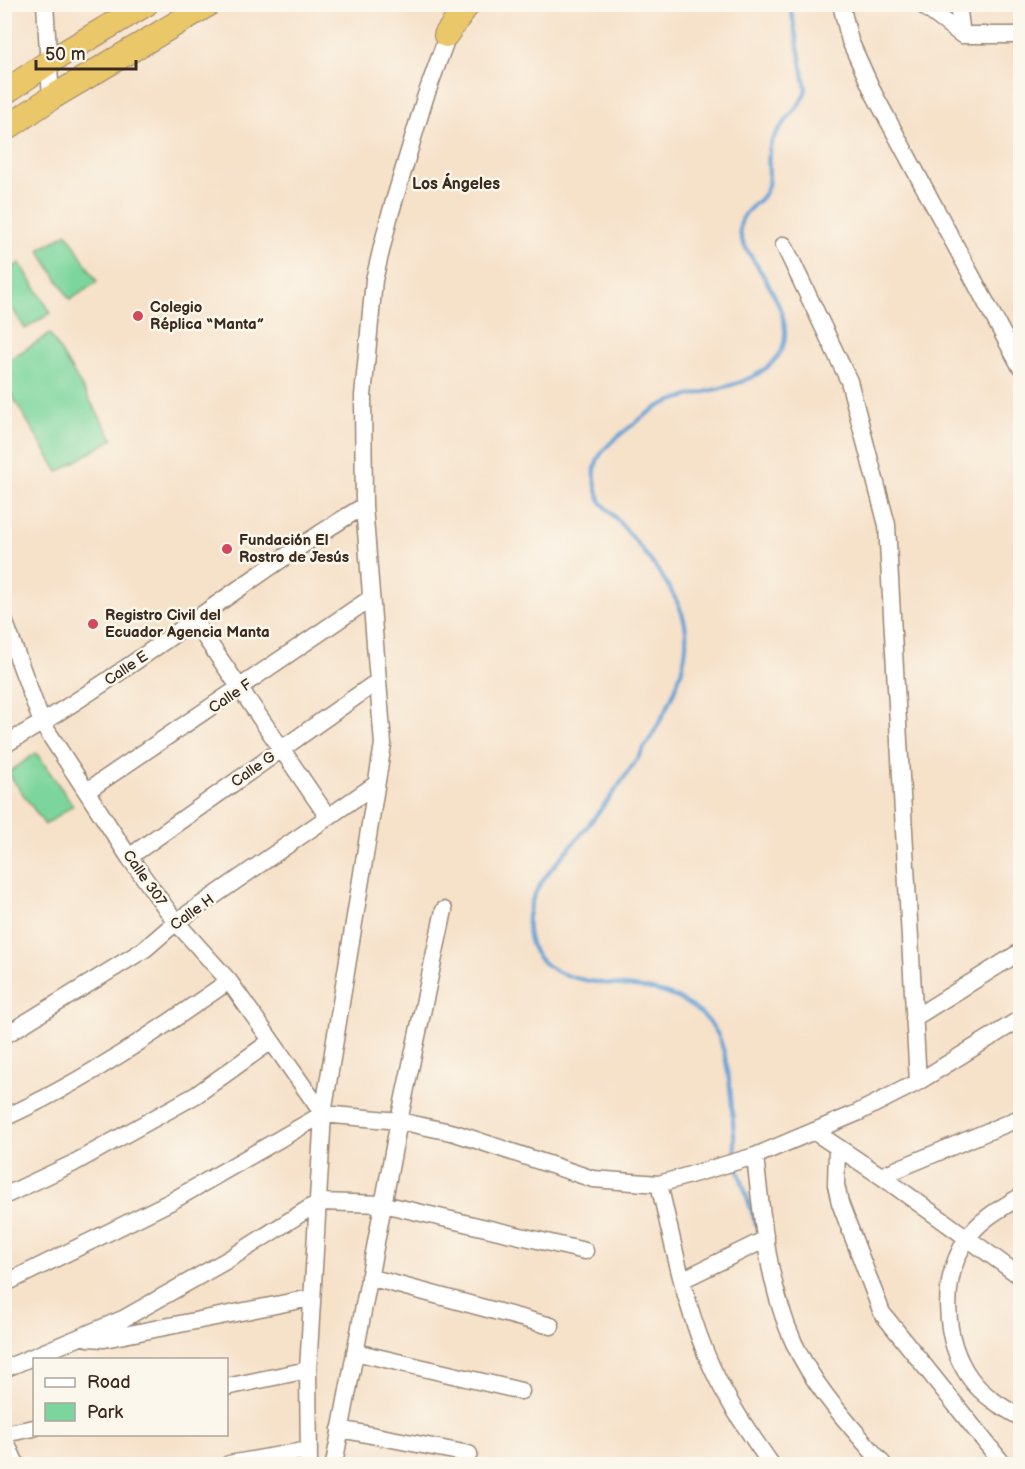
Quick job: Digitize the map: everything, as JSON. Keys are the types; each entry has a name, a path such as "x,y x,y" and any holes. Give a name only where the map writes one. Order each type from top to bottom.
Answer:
{"highway":[{"path":"4,93 49,62 146,4"},
{"path":"4,130 51,98 209,4"},
{"path":"444,4 446,34"},
{"path":"446,34 468,4"}],"street":[{"path":"45,4 51,98"},
{"path":"229,1464 309,1457 308,1370 323,1114 383,744 364,506 363,396 374,279 389,218 446,34 461,4"},
{"path":"841,4 850,41 874,94 1020,366"},
{"path":"921,4 962,35 1020,35"},
{"path":"958,4 962,35"},
{"path":"784,245 849,381 887,525 918,1082"},
{"name":"Calle E","path":"4,745 42,723 194,621 314,536 364,506"},
{"name":"Calle F","path":"87,791 371,598"},
{"name":"Calle 307","path":"4,620 42,723 129,856 176,921 229,981 323,1114"},
{"path":"194,621 328,817"},
{"name":"Calle G","path":"129,856 378,681"},
{"name":"Calle H","path":"4,1036 145,949 176,921 376,784"},
{"path":"334,1464 399,1121 444,910"},
{"path":"914,1018 1020,952"},
{"path":"4,1118 39,1103 142,1040 229,981"},
{"path":"4,1284 172,1201 323,1114 399,1121 455,1133 593,1179 659,1184 720,1168 814,1132 918,1082 1020,1019"},
{"path":"4,1196 72,1164 196,1095 271,1041"},
{"path":"881,1176 1020,1118"},
{"path":"814,1132 881,1176 1020,1276"},
{"path":"837,1149 836,1185 840,1203 882,1313 1003,1464"},
{"path":"755,1156 766,1239 777,1293 794,1343 826,1396 883,1464"},
{"path":"659,1184 681,1280 712,1369 739,1420 771,1464"},
{"path":"1020,1197 991,1214 966,1239 951,1278 947,1313 954,1348 971,1378 995,1403 1020,1417"},
{"path":"33,1358 123,1319 229,1259 319,1202 383,1204 585,1251"},
{"path":"681,1280 766,1239"},
{"path":"369,1277 551,1326"},
{"path":"82,1338 104,1339 311,1299"},
{"path":"355,1352 522,1391"},
{"path":"4,1370 33,1358"},
{"path":"228,1387 308,1370"},
{"path":"16,1464 4,1436 33,1428"},
{"path":"340,1429 469,1454"}],"green space":[{"path":"67,233 97,282 70,300 39,250"},
{"path":"20,263 51,313 25,329 5,296 5,272"},
{"path":"50,334 113,439 58,472 5,384 5,362"},
{"path":"36,753 73,805 45,825 8,773"}],"waterway":[{"path":"736,1156 731,1094 723,1047 718,1035 707,1020 684,1001 666,993 594,982 554,970 539,958 530,941 528,917 530,906 540,884 613,793 651,737 679,678 686,650 685,624 672,594 650,560 601,502 596,489 595,477 598,458 611,443 656,408 686,397 732,385 761,372 773,362 781,351 785,339 785,327 777,301 744,245 740,231 743,217 761,198 768,186 769,152 772,141 780,127 800,103 806,89 790,4"},
{"path":"737,1166 756,1225"}],"place":[{"name":"Colegio Réplica “Manta”","path":"138,316"},
{"name":"Fundación El Rostro de Jesús","path":"227,549"},
{"name":"Registro Civil del Ecuador Agencia Manta","path":"93,624"}],"district":[{"name":"Los Ángeles","path":"456,183"}]}
